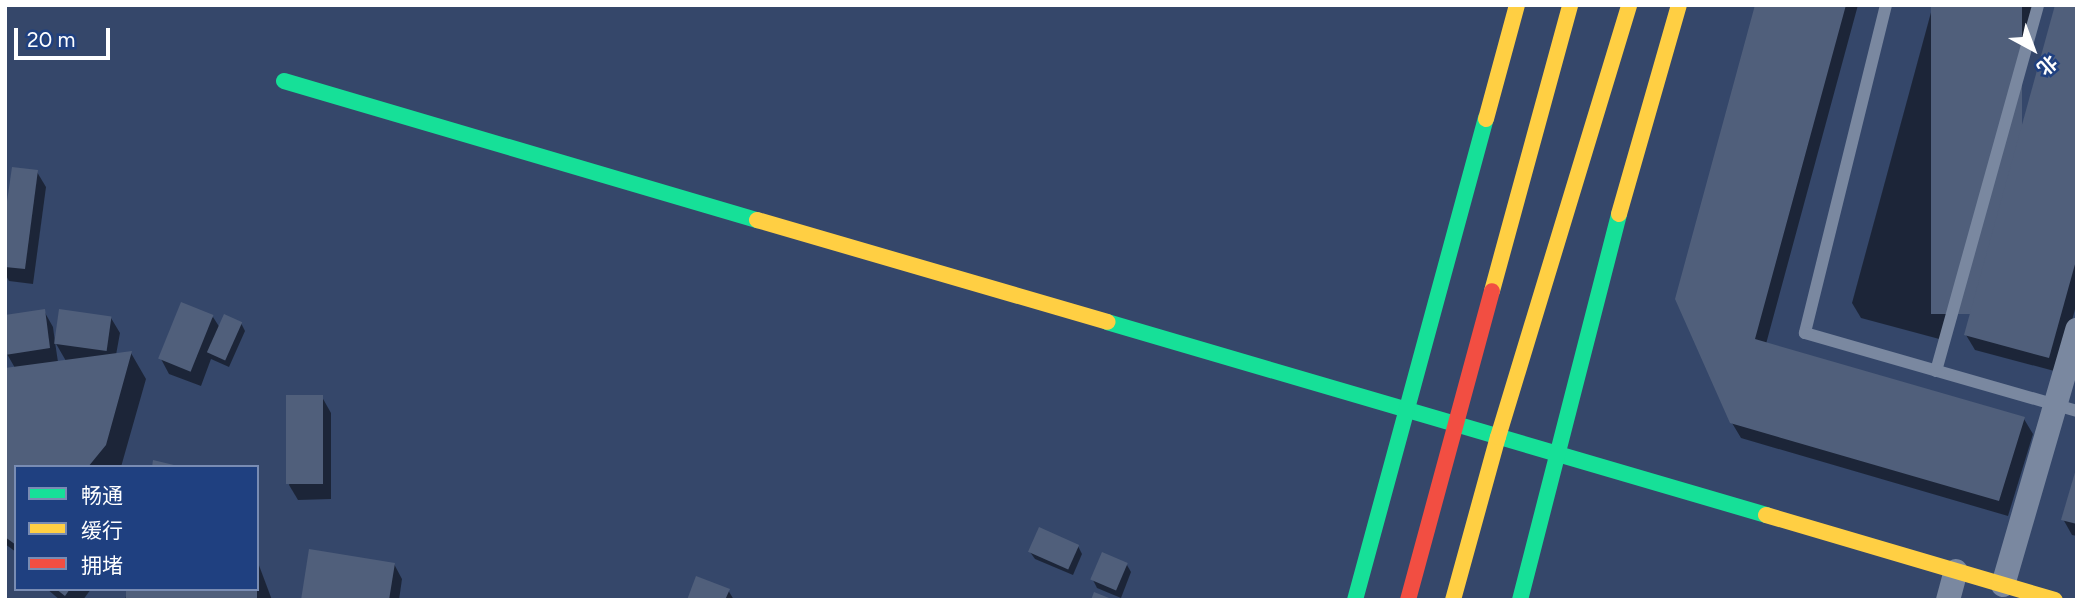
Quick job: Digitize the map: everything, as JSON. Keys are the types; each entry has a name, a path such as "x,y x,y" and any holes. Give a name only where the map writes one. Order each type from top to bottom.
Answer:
{"street":[{"path":"1356,600 1517,5"},
{"path":"1408,600 1570,5"},
{"path":"1453,600 1499,437 1629,5"},
{"path":"1520,600 1605,264 1679,5"},
{"path":"284,81 2054,600"},
{"path":"2003,585 2066,408 2077,330"},
{"path":"1948,600 1956,571"}],"lane":[{"path":"1886,5 1805,333 2066,408"},
{"path":"1936,371 2038,5"}],"building":[{"path":"1755,5 1846,5 1755,339 2025,417 1999,501 1730,423 1675,299"},
{"path":"1931,5 2022,5 2022,314 1931,314"},
{"path":"2055,5 2077,5 2077,257 2049,358 1964,335"},
{"path":"12,167 38,170 25,269 5,267 5,215"},
{"path":"181,302 213,315 191,372 158,359"},
{"path":"45,309 50,348 5,355 5,315"},
{"path":"59,309 111,316 107,351 54,344"},
{"path":"224,314 242,322 225,361 207,352"},
{"path":"132,351 106,445 90,465 14,465 14,544 5,537 5,368"},
{"path":"286,395 323,395 323,484 286,484"},
{"path":"153,460 174,465 152,465"},
{"path":"2077,470 2077,524 2061,520"},
{"path":"1039,527 1079,545 1068,570 1028,552"},
{"path":"309,549 395,563 389,600 301,600"},
{"path":"1102,552 1128,563 1116,591 1090,580"},
{"path":"696,576 730,589 725,600 687,600"},
{"path":"126,591 257,591 257,600 126,600"},
{"path":"1094,592 1114,600 1091,600"}],"traffic: fast":[{"path":"284,81 757,220"},
{"path":"1355,600 1486,119"},
{"path":"1520,600 1619,214"},
{"path":"1107,322 1766,515"}],"traffic: slow":[{"path":"1486,119 1517,5"},
{"path":"1492,291 1570,5"},
{"path":"1453,600 1498,437 1629,5"},
{"path":"1619,214 1679,5"},
{"path":"757,220 1107,322"},
{"path":"1766,515 2055,600"}],"traffic: jam":[{"path":"1408,600 1492,291"}]}
